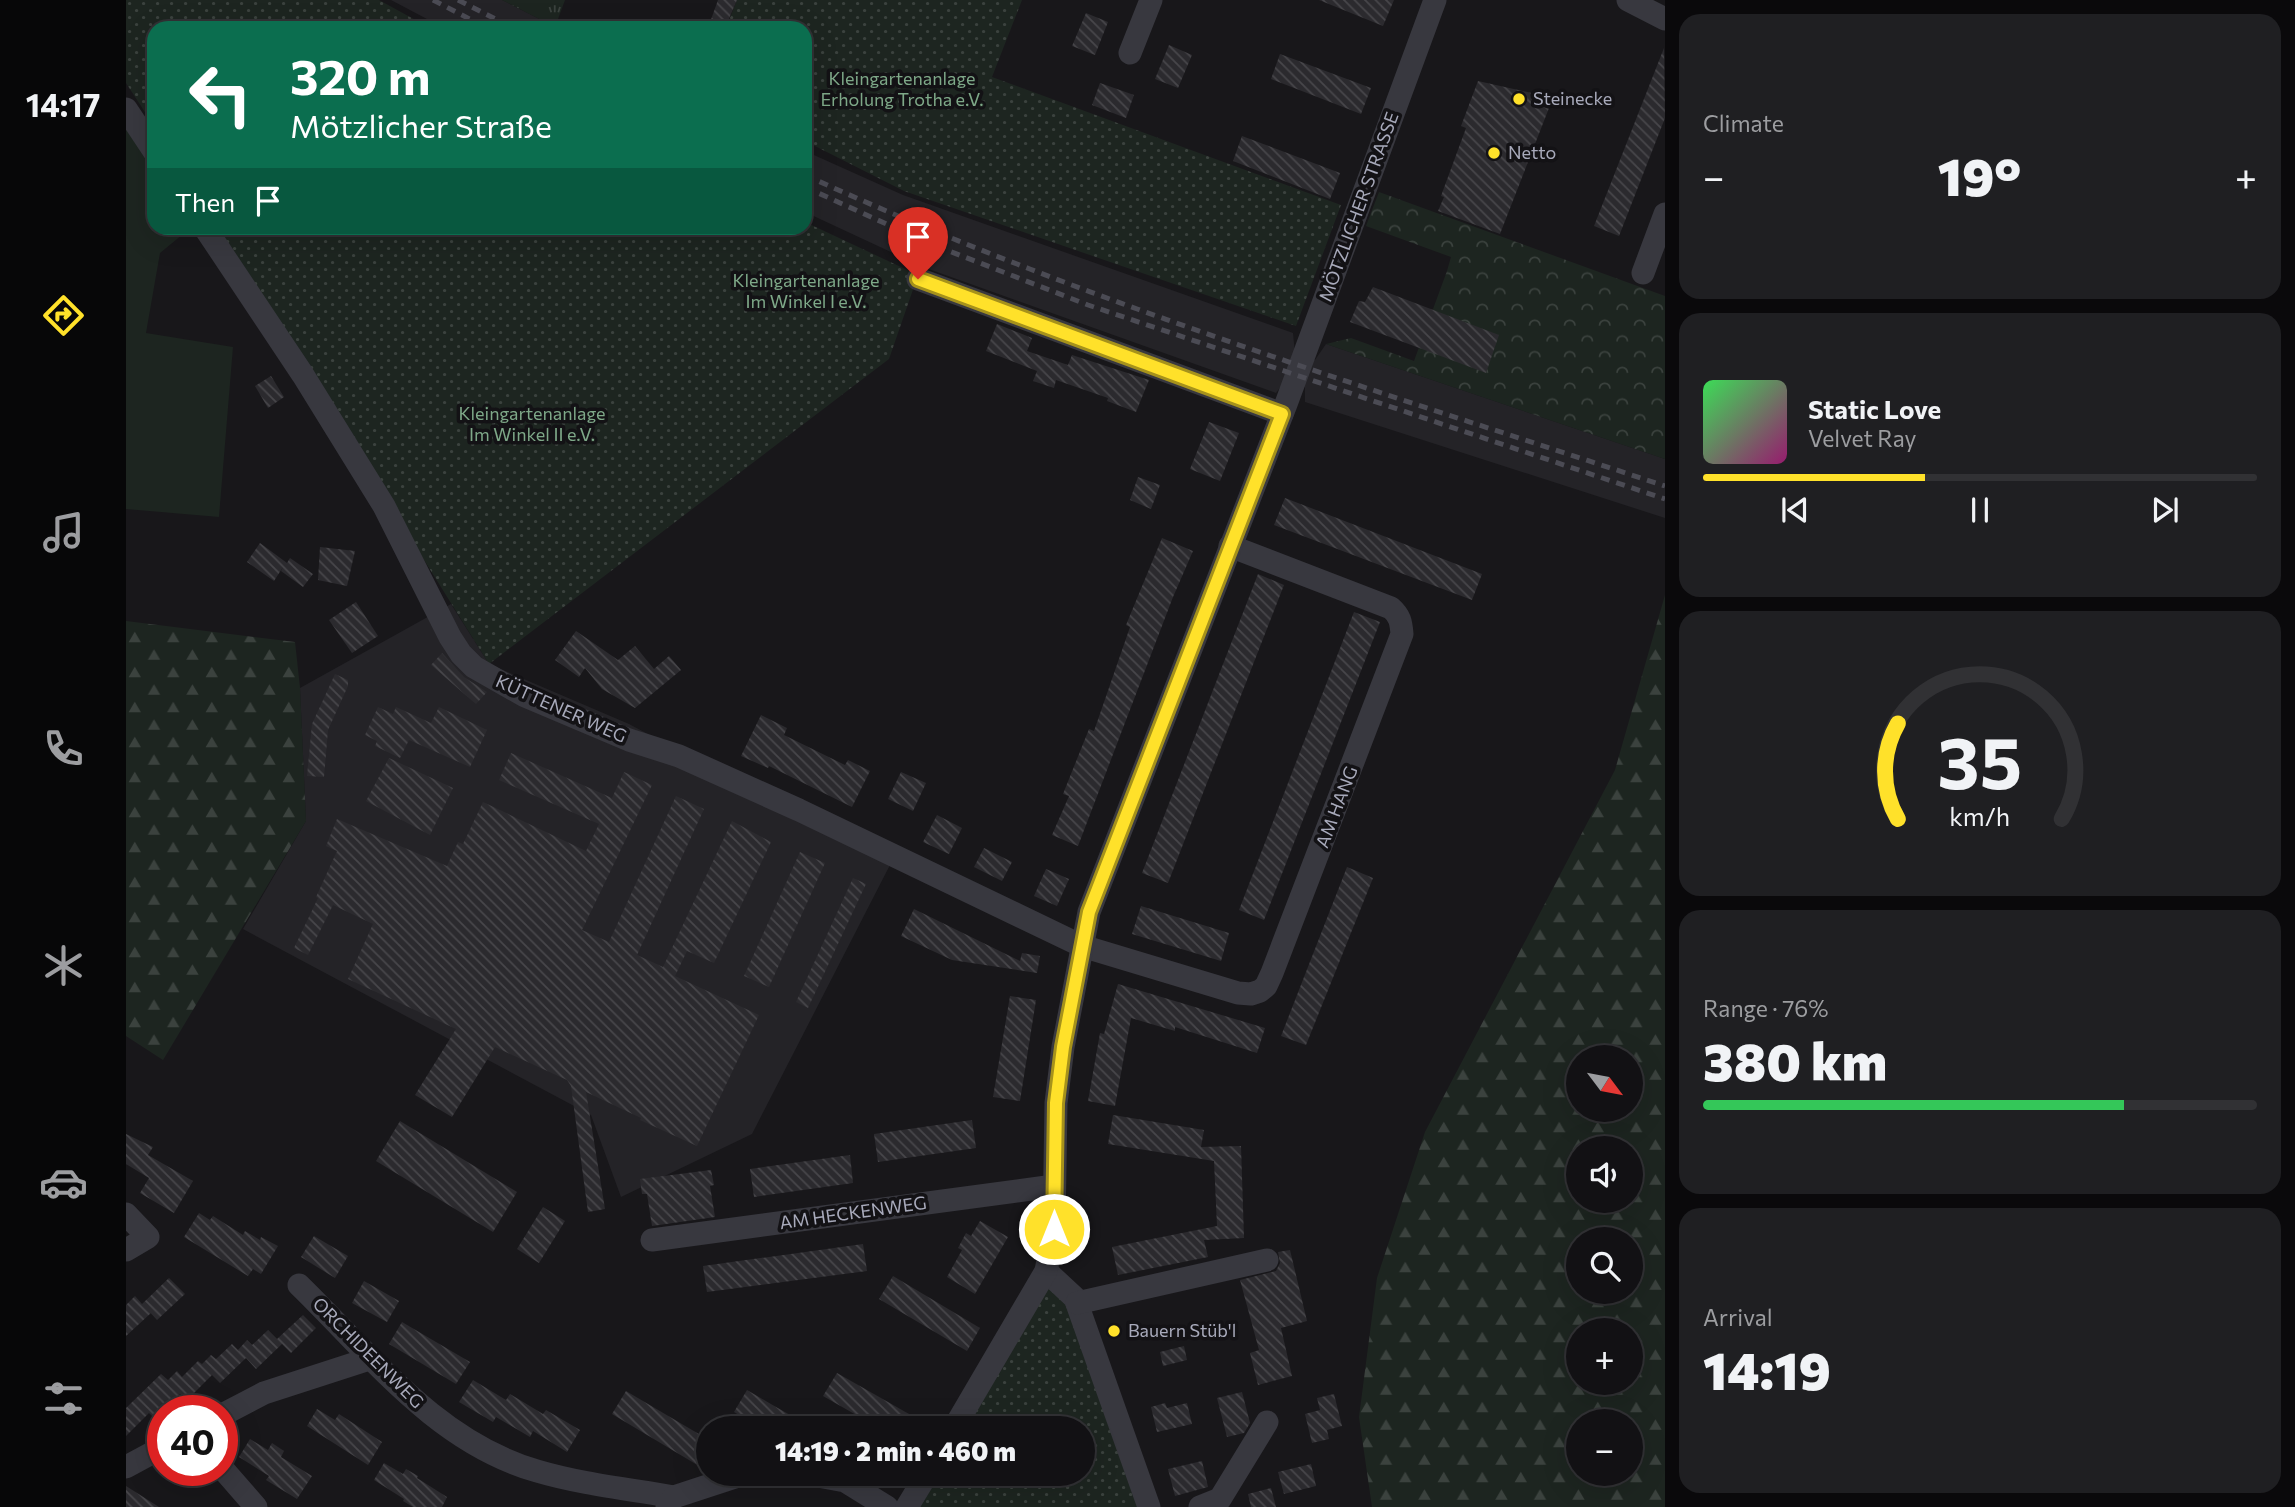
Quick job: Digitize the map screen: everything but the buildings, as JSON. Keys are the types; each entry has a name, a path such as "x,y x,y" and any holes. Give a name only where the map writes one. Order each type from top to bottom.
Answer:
{"street":[{"path":"1130,53 1151,0"},
{"name":"MÖTZLICHER STRASSE","path":"961,1416 1046,1271 1053,1245 1056,1103 1063,1047 1089,912 1282,414 1435,0"},
{"path":"1628,0 1665,19"},
{"path":"126,109 147,140"},
{"path":"1643,273 1665,214"},
{"name":"KÜTTENER WEG","path":"210,235 303,375 384,506 450,637 474,667 525,696 629,740 679,756 799,810 1082,946"},
{"path":"918,279 1282,414"},
{"name":"AM HANG","path":"1082,946 1238,993 1251,994 1266,986 1402,634 1401,622 1391,608 1230,546"},
{"name":"AM HECKENWEG","path":"652,1240 1054,1186"},
{"path":"126,1214 148,1237 126,1250"},
{"path":"1077,1303 1267,1260"},
{"path":"1046,1271 1070,1292 1077,1303 1149,1507"},
{"name":"ORCHIDEENWEG","path":"299,1285 339,1324 369,1359 425,1410 475,1444 536,1471 671,1502"},
{"path":"238,1407 264,1393 369,1359"},
{"path":"1200,1507 1220,1499 1267,1422"},
{"path":"126,1467 147,1456"},
{"path":"238,1486 256,1507"},
{"path":"671,1502 713,1486"},
{"path":"853,1486 887,1507"},
{"path":"907,1507 920,1486"}],"shaded area":[{"path":"391,0 502,0 543,21 431,21"},
{"path":"812,154 903,195 1293,333 1295,354 1315,360 1326,344 1665,459 1665,518 1305,402 1305,387 1285,381 1276,393 923,267 812,215"},
{"path":"451,604 489,664 629,724 891,863 752,1134 621,1197 591,1115 243,929 306,821 300,688"}],"green space":[{"path":"126,0 379,0 417,21 147,21 147,115 126,83"},
{"path":"502,0 565,0 557,21 543,21"},
{"name":"Kleingartenanlage Erholung Trotha e.V.","path":"737,0 1022,0 992,77 1341,205 1296,326 904,191 812,145 812,21 729,21"},
{"path":"126,127 135,136 147,157 147,235 182,235 160,253 146,333 233,347 219,517 126,509"},
{"path":"1379,192 1665,296 1665,459 1326,344 1351,338 1414,361 1447,271 1451,257 1366,226"},
{"name":"Kleingartenanlage Im Winkel II e.V.","path":"812,225 918,275 889,359 489,664 221,235 812,235"},
{"path":"1665,595 1665,1507 1372,1507 1359,1417 1377,1278 1425,1132 1615,770"},
{"path":"126,621 295,642 300,688 306,821 163,1060 126,1036"},
{"path":"1048,1282 1065,1296 1142,1507 915,1507 927,1486 1095,1486 1095,1416 968,1416"}],"railway":[{"path":"433,0 474,21"},
{"path":"458,0 499,21"},
{"path":"812,178 1016,264 1123,304 1339,379 1665,486"},
{"path":"812,190 926,242 1088,305 1665,499"}],"place":[{"name":"Steinecke","path":"1519,99"},
{"name":"Netto","path":"1494,153"},
{"name":"Bauern Stüb'l","path":"1114,1331"}],"route":[{"path":"918,279 1282,414 1089,912 1063,1047 1056,1103 1054,1229"}],"park label":[{"name":"Kleingartenanlage Im Winkel I e.V.","path":"806,291"}]}
